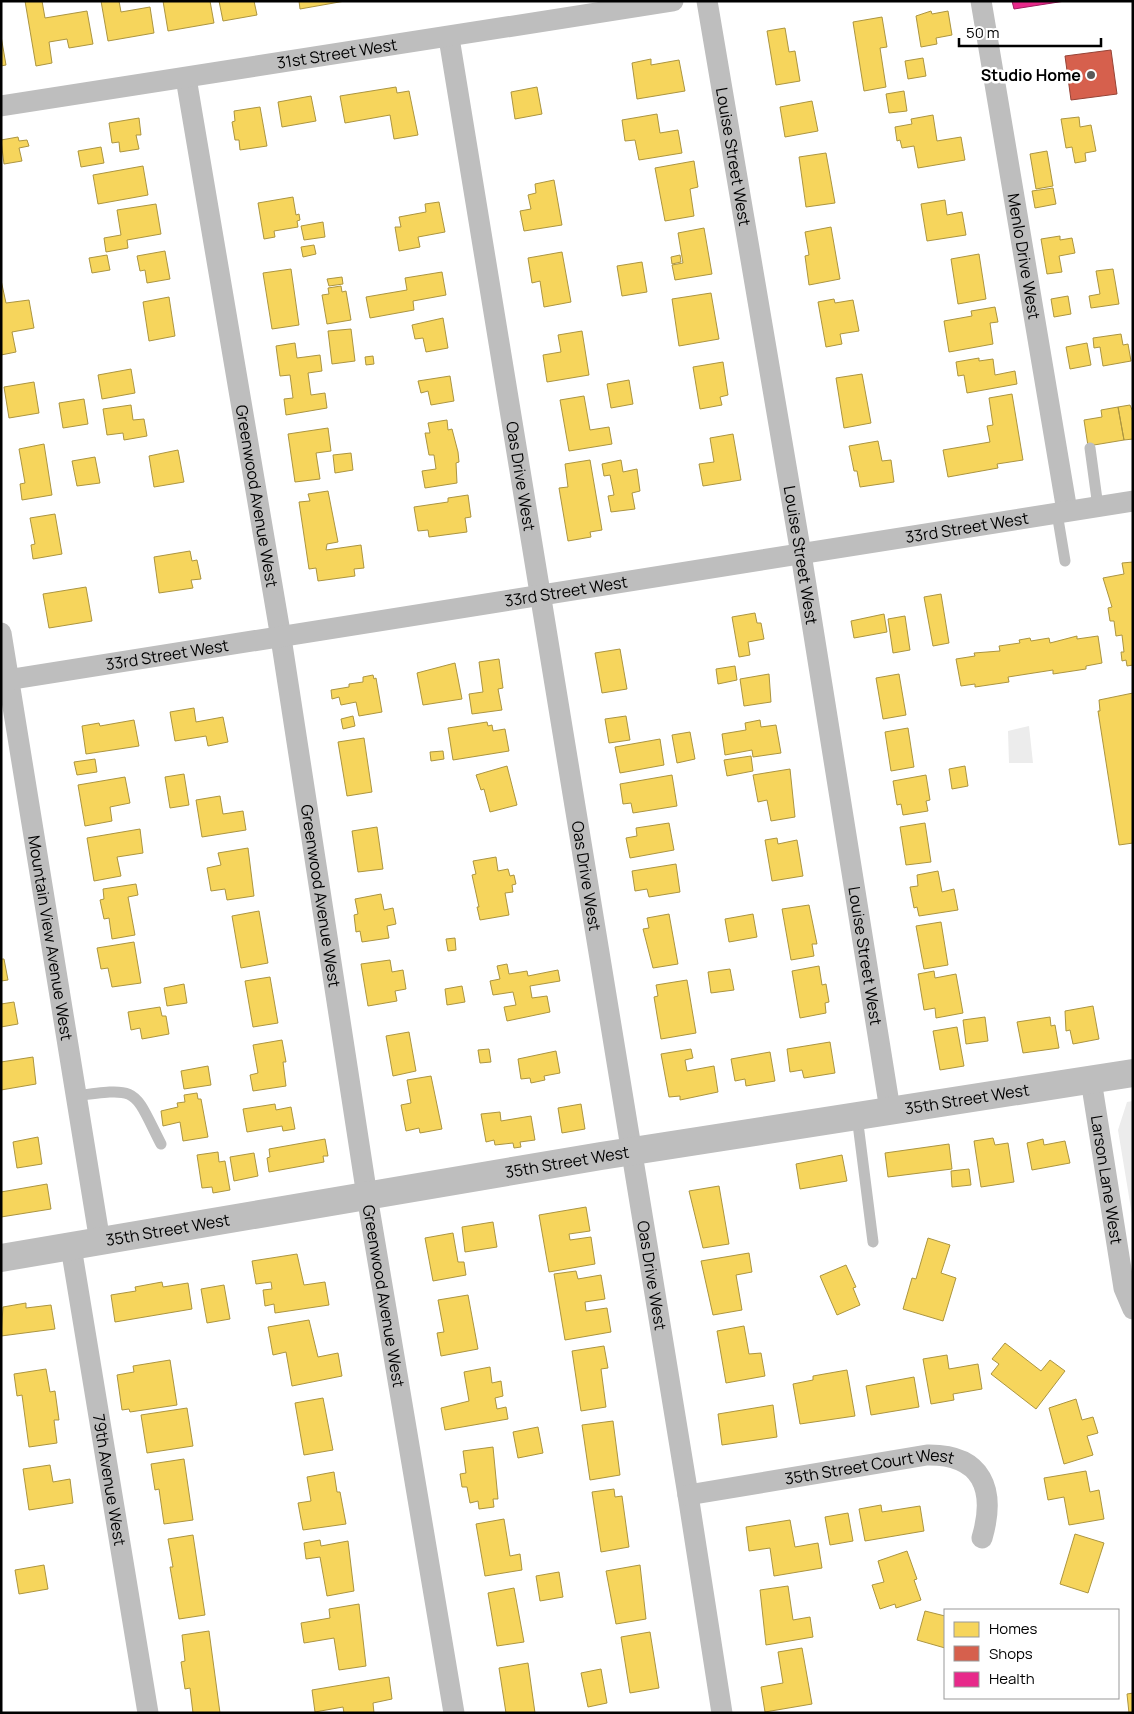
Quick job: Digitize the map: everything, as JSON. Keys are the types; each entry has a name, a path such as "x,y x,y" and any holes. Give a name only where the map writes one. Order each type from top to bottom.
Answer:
{"street":[{"name":"31st Street West","path":"1,106 449,38 673,1"},
{"name":"Louise Street West","path":"707,1 801,554 890,1110"},
{"name":"Menlo Drive West","path":"981,1 1062,512"},
{"name":"Oas Drive West","path":"449,38 688,1495 722,1713"},
{"name":"Greenwood Avenue West","path":"186,78 281,638 367,1196 454,1713"},
{"name":"33rd Street West","path":"5,680 281,638 1133,501"},
{"name":"Mountain View Avenue West","path":"1,633 5,680 100,1242"},
{"name":"35th Street West","path":"1,1258 601,1156 1133,1074"},
{"name":"Larson Lane West","path":"1091,1080 1124,1288 1133,1309"},
{"name":"79th Avenue West","path":"72,1246 148,1713"},
{"name":"35th Street Court West","path":"688,1495 927,1455 948,1456 966,1462 976,1471 983,1484 988,1512 982,1538"}],"lane":[{"path":"1090,448 1098,507"},
{"path":"1062,512 1065,561"},
{"path":"76,1096 113,1091 124,1091 135,1096 161,1144"},
{"path":"857,1116 873,1242"}],"shaded area":[{"path":"1029,726 1033,763 1009,763 1008,731"},
{"path":"1133,1101 1133,1221 1118,1130 1127,1102"}],"building: Homes":[{"path":"25,1 42,1 45,18 87,11 93,44 69,48 67,39 49,42 52,63 36,66"},
{"path":"101,1 119,1 121,12 150,7 154,33 108,41"},
{"path":"163,1 210,1 214,23 168,31"},
{"path":"219,1 254,1 257,15 223,21"},
{"path":"299,1 345,1 300,9"},
{"path":"931,11 932,14 948,11 952,35 936,38 937,44 921,47 916,16"},
{"path":"882,17 887,47 880,48 886,87 864,91 853,22"},
{"path":"785,28 789,52 795,51 800,81 776,85 767,31"},
{"path":"1,36 6,65 1,66"},
{"path":"923,58 926,76 908,79 905,61"},
{"path":"651,59 651,65 679,60 685,91 637,99 632,63"},
{"path":"396,87 397,93 409,91 418,135 394,139 390,115 345,123 340,96"},
{"path":"537,87 542,114 515,119 511,92"},
{"path":"904,91 907,111 889,113 886,94"},
{"path":"311,96 316,121 282,127 278,102"},
{"path":"812,101 818,131 785,137 780,107"},
{"path":"260,107 267,146 240,150 239,140 235,140 232,122 235,121 234,111"},
{"path":"657,114 660,133 678,130 682,153 639,160 635,140 625,141 622,120"},
{"path":"933,115 937,141 961,137 965,160 918,168 914,146 902,148 900,140 897,141 895,127 912,124 911,119"},
{"path":"1079,117 1080,127 1091,125 1096,151 1085,153 1086,161 1075,163 1072,147 1066,148 1061,119"},
{"path":"139,118 141,135 136,135 139,149 120,152 119,142 112,143 109,123"},
{"path":"18,137 19,141 27,140 29,146 19,148 22,161 4,164 1,140"},
{"path":"101,147 104,163 81,167 78,151"},
{"path":"1047,151 1053,186 1036,189 1030,154"},
{"path":"826,153 835,203 806,207 799,157"},
{"path":"694,161 698,187 690,189 694,216 665,221 655,168"},
{"path":"143,166 148,195 98,204 93,175"},
{"path":"554,180 562,225 524,231 520,211 531,209 528,195 536,193 535,184"},
{"path":"1053,188 1056,204 1035,208 1032,191"},
{"path":"293,197 296,215 299,214 300,220 297,221 298,227 274,231 275,237 264,239 258,203"},
{"path":"945,200 947,215 962,212 966,235 927,241 921,204"},
{"path":"439,202 445,232 418,237 420,247 399,251 395,227 401,227 399,217 426,212 425,204"},
{"path":"156,204 161,234 127,240 128,248 106,252 104,238 121,235 117,210"},
{"path":"323,222 325,237 304,240 301,226"},
{"path":"831,227 840,279 809,285 805,256 809,255 805,232"},
{"path":"704,228 712,274 675,280 672,265 683,263 678,233"},
{"path":"1060,236 1060,240 1072,238 1075,253 1059,256 1062,272 1047,274 1041,239"},
{"path":"314,245 316,254 303,257 301,247"},
{"path":"165,251 170,279 147,283 145,270 140,271 137,256"},
{"path":"562,252 571,302 544,307 540,281 532,283 528,258"},
{"path":"979,254 986,299 958,304 951,259"},
{"path":"107,255 110,270 92,273 89,258"},
{"path":"680,255 681,262 672,264 671,257"},
{"path":"642,262 647,292 622,296 617,266"},
{"path":"291,269 299,325 272,329 263,273"},
{"path":"1113,269 1119,304 1091,308 1089,296 1100,294 1096,271"},
{"path":"442,272 446,295 413,301 414,310 370,318 366,297 407,290 405,278"},
{"path":"342,277 343,284 329,286 327,279"},
{"path":"1,280 6,303 29,300 34,328 12,332 16,352 1,355"},
{"path":"341,286 342,292 346,291 351,320 327,324 322,295 329,294 328,288"},
{"path":"711,293 719,339 679,346 672,299"},
{"path":"1068,296 1071,314 1054,317 1051,299"},
{"path":"169,297 175,336 149,341 143,302"},
{"path":"834,299 835,303 853,300 859,331 840,334 842,344 826,347 818,302"},
{"path":"995,307 998,322 990,323 993,344 949,352 944,321 972,316 971,311"},
{"path":"443,318 448,348 426,352 423,338 415,339 412,325"},
{"path":"351,329 355,361 332,364 328,331"},
{"path":"582,331 589,375 547,382 543,355 561,352 558,335"},
{"path":"1121,334 1123,345 1128,344 1131,361 1103,366 1100,347 1094,348 1093,338"},
{"path":"295,343 297,358 320,355 322,371 308,373 311,395 325,393 327,408 286,415 284,399 293,398 290,375 280,376 276,346"},
{"path":"1087,343 1091,365 1070,369 1066,347"},
{"path":"373,356 374,364 366,365 365,357"},
{"path":"979,358 979,361 993,359 995,375 1015,371 1017,384 967,393 964,375 958,376 956,362"},
{"path":"723,362 728,395 720,397 722,405 700,409 693,367"},
{"path":"131,369 135,393 102,399 98,375"},
{"path":"862,374 871,423 844,428 836,378"},
{"path":"450,376 454,401 431,405 428,391 421,393 418,381"},
{"path":"629,380 633,404 611,408 607,384"},
{"path":"34,382 39,413 9,418 4,387"},
{"path":"1012,394 1023,460 997,464 998,468 948,477 943,450 990,442 987,426 993,425 989,398"},
{"path":"584,396 590,430 609,427 612,444 569,451 560,400"},
{"path":"84,399 88,424 63,428 59,403"},
{"path":"131,405 133,420 144,419 147,436 124,440 123,433 107,435 103,409"},
{"path":"1130,405 1133,412 1133,439 1124,440 1118,407"},
{"path":"1118,407 1124,440 1088,446 1084,420 1102,417 1101,410"},
{"path":"447,420 448,430 452,429 458,452 459,462 456,463 457,483 425,488 422,471 436,469 434,455 429,455 425,433 430,433 428,423"},
{"path":"328,428 331,451 316,453 320,479 295,482 288,434"},
{"path":"733,434 741,480 703,486 699,464 714,462 710,438"},
{"path":"878,441 882,461 891,460 894,482 860,487 857,471 854,471 849,446"},
{"path":"44,444 52,495 22,500 20,484 25,483 19,449"},
{"path":"178,450 184,482 154,487 149,456"},
{"path":"351,453 353,470 335,473 333,455"},
{"path":"95,457 100,483 77,486 72,461"},
{"path":"590,460 602,530 590,532 591,537 568,541 559,488 568,487 565,464"},
{"path":"621,460 623,472 637,469 640,491 632,493 635,509 611,512 608,496 614,495 610,475 604,476 602,464"},
{"path":"328,491 338,542 327,544 326,550 361,545 364,568 354,569 355,576 318,581 316,568 309,569 299,502 310,501 308,494"},
{"path":"468,495 471,517 465,518 467,532 429,537 428,530 418,531 414,507 448,502 448,498"},
{"path":"55,514 62,554 33,559 31,545 35,544 30,518"},
{"path":"190,551 192,561 197,560 201,579 191,580 193,588 159,593 154,557"},
{"path":"1133,562 1133,665 1127,666 1126,660 1122,661 1121,652 1124,652 1122,635 1116,636 1114,621 1110,621 1108,608 1112,607 1103,578 1124,574 1122,563"},
{"path":"86,587 92,621 49,628 43,594"},
{"path":"941,594 949,643 933,646 924,597"},
{"path":"755,613 757,623 761,623 764,639 748,642 750,655 739,657 732,617"},
{"path":"884,614 887,632 854,638 851,621"},
{"path":"905,616 910,650 893,653 888,619"},
{"path":"1077,636 1077,639 1098,636 1102,663 1086,666 1086,669 1053,674 1053,670 1008,677 1009,682 975,687 975,684 961,686 956,659 975,656 974,653 1000,651 999,646 1020,643 1019,640 1030,638 1031,641 1049,638 1050,643"},
{"path":"620,649 627,689 602,693 595,653"},
{"path":"499,659 503,688 498,689 502,710 472,714 469,694 483,692 479,662"},
{"path":"455,663 462,699 423,705 417,673"},
{"path":"735,666 737,680 718,684 716,669"},
{"path":"769,674 771,702 744,706 740,679"},
{"path":"899,674 906,715 883,719 876,678"},
{"path":"373,675 374,679 376,678 382,712 359,716 356,702 341,705 339,697 332,699 331,690 363,682 363,677"},
{"path":"1133,693 1133,843 1119,845 1098,711 1100,711 1099,700"},
{"path":"194,708 196,722 223,717 228,742 208,746 206,736 175,741 170,712"},
{"path":"353,716 355,726 343,729 341,719"},
{"path":"626,716 630,740 609,743 605,719"},
{"path":"134,720 139,746 86,754 82,726 99,723 100,726"},
{"path":"760,720 761,727 776,725 781,753 753,757 752,750 725,755 722,734 746,730 745,723"},
{"path":"487,722 488,726 492,725 493,731 505,729 509,751 453,760 448,728"},
{"path":"908,728 914,767 891,771 885,732"},
{"path":"690,732 695,759 677,763 672,735"},
{"path":"364,738 372,792 347,796 338,742"},
{"path":"660,739 664,765 620,773 615,747"},
{"path":"443,751 444,759 431,761 430,752"},
{"path":"751,756 753,771 727,776 724,760"},
{"path":"95,759 97,772 77,775 74,762"},
{"path":"507,766 517,805 490,812 484,789 481,790 476,775"},
{"path":"965,766 968,786 952,789 949,769"},
{"path":"790,769 795,817 771,821 767,800 758,802 753,775"},
{"path":"184,774 189,805 170,808 165,777"},
{"path":"672,775 677,806 633,813 631,803 623,804 620,784"},
{"path":"926,775 930,800 926,801 928,811 903,815 901,804 897,805 893,781"},
{"path":"125,777 130,803 110,807 112,821 85,826 78,785"},
{"path":"220,796 223,814 243,811 246,830 202,837 196,800"},
{"path":"669,823 674,850 630,858 626,838 637,836 636,828"},
{"path":"925,823 931,862 906,865 900,827"},
{"path":"377,827 383,869 358,872 352,831"},
{"path":"140,829 143,853 117,857 121,876 94,881 87,838"},
{"path":"777,838 778,844 797,840 803,876 772,881 765,840"},
{"path":"248,848 254,896 227,900 225,889 211,891 207,868 221,865 218,853"},
{"path":"496,857 498,871 508,869 510,876 514,875 516,884 512,885 513,892 505,893 509,915 480,920 472,875 476,874 473,861"},
{"path":"676,864 680,892 649,897 647,889 635,891 632,871"},
{"path":"938,871 942,892 954,889 958,910 919,916 917,907 914,908 910,887 918,886 917,875"},
{"path":"136,884 138,895 128,897 135,935 112,939 109,918 104,919 100,900 104,899 103,889"},
{"path":"381,894 384,910 393,908 396,924 387,926 389,938 362,942 360,931 356,932 354,915 358,914 355,899"},
{"path":"809,905 817,944 812,944 814,956 791,960 782,909"},
{"path":"259,911 268,963 241,968 232,916"},
{"path":"669,914 678,964 653,968 643,929 649,928 647,918"},
{"path":"753,914 757,937 729,942 725,919"},
{"path":"941,922 948,965 924,969 916,926"},
{"path":"455,938 456,950 448,951 446,939"},
{"path":"134,942 141,983 112,987 108,968 101,969 97,948"},
{"path":"1,959 4,959 8,980 1,981"},
{"path":"390,960 392,972 403,970 406,989 395,991 397,1001 368,1006 361,964"},
{"path":"507,964 509,974 527,971 528,976 558,970 560,981 530,986 532,998 547,996 550,1012 507,1021 504,1007 516,1005 513,992 493,995 490,981 500,979 497,966"},
{"path":"819,966 822,985 826,984 829,1002 825,1003 826,1013 800,1018 792,971"},
{"path":"730,969 734,990 711,993 708,972"},
{"path":"934,971 935,978 956,974 963,1013 936,1018 935,1008 924,1010 918,974"},
{"path":"270,977 278,1023 253,1027 245,981"},
{"path":"687,980 696,1033 661,1039 654,997 658,996 656,985"},
{"path":"184,984 187,1003 167,1006 164,988"},
{"path":"462,986 465,1002 447,1005 445,989"},
{"path":"14,1002 18,1024 1,1027 1,1004"},
{"path":"1093,1006 1099,1039 1073,1044 1070,1030 1066,1031 1065,1011"},
{"path":"160,1007 162,1016 166,1016 169,1034 142,1039 140,1028 131,1030 128,1012"},
{"path":"985,1017 988,1041 966,1044 963,1020"},
{"path":"1050,1017 1051,1026 1055,1025 1059,1048 1023,1053 1017,1022"},
{"path":"957,1027 964,1066 940,1070 933,1031"},
{"path":"409,1032 416,1071 393,1076 386,1036"},
{"path":"282,1040 286,1062 283,1062 286,1086 253,1091 250,1075 258,1073 253,1045"},
{"path":"830,1042 835,1073 804,1078 802,1070 790,1072 787,1049"},
{"path":"489,1049 491,1062 480,1063 478,1050"},
{"path":"691,1049 693,1058 685,1060 687,1071 714,1066 718,1092 680,1100 680,1096 669,1097 661,1054"},
{"path":"556,1051 560,1073 544,1076 545,1080 531,1083 530,1078 521,1079 518,1059"},
{"path":"770,1052 775,1081 746,1086 745,1079 735,1081 731,1059"},
{"path":"33,1057 36,1084 1,1090 1,1062"},
{"path":"208,1066 211,1085 184,1089 181,1071"},
{"path":"431,1076 442,1129 420,1133 419,1128 406,1131 401,1105 411,1103 407,1080"},
{"path":"197,1093 198,1099 201,1099 208,1137 183,1141 180,1122 163,1126 161,1111 178,1107 177,1103 185,1102 184,1095"},
{"path":"275,1104 276,1110 291,1107 295,1129 283,1131 282,1126 247,1132 243,1109"},
{"path":"581,1104 585,1129 562,1133 558,1108"},
{"path":"500,1112 501,1121 531,1116 535,1140 520,1142 521,1147 514,1148 513,1143 495,1145 494,1140 486,1142 481,1114"},
{"path":"38,1137 42,1164 17,1168 13,1142"},
{"path":"993,1138 995,1145 1008,1143 1014,1182 981,1187 974,1141"},
{"path":"325,1139 328,1156 323,1156 324,1162 269,1172 267,1158 270,1157 269,1149"},
{"path":"1043,1139 1044,1145 1065,1141 1070,1163 1032,1170 1027,1143"},
{"path":"949,1144 952,1169 888,1177 885,1153"},
{"path":"218,1152 219,1162 225,1161 230,1190 213,1193 212,1187 202,1188 197,1155"},
{"path":"254,1153 258,1176 234,1181 230,1157"},
{"path":"842,1155 847,1181 800,1189 796,1164"},
{"path":"969,1169 971,1185 952,1187 951,1171"},
{"path":"47,1184 51,1209 1,1217 1,1192"},
{"path":"719,1186 729,1244 703,1248 689,1191"},
{"path":"586,1207 590,1231 569,1234 570,1240 591,1237 595,1264 549,1272 539,1215"},
{"path":"493,1222 497,1247 465,1252 462,1227"},
{"path":"453,1233 458,1262 464,1262 466,1275 433,1281 425,1238"},
{"path":"928,1238 950,1245 941,1273 956,1278 943,1321 903,1309 912,1278 916,1279"},
{"path":"749,1253 752,1272 736,1275 742,1310 713,1315 701,1261"},
{"path":"297,1254 304,1285 325,1282 329,1305 275,1313 274,1304 265,1306 263,1290 272,1289 271,1282 256,1284 252,1261"},
{"path":"846,1265 856,1287 853,1288 860,1305 837,1315 820,1276"},
{"path":"576,1271 578,1279 601,1275 605,1299 585,1302 586,1311 607,1308 611,1332 565,1340 554,1274"},
{"path":"162,1282 163,1287 188,1283 192,1309 115,1322 111,1295 136,1291 135,1287"},
{"path":"224,1285 230,1319 207,1323 201,1289"},
{"path":"468,1295 478,1349 441,1356 437,1333 444,1332 438,1300"},
{"path":"26,1303 26,1308 51,1305 55,1329 1,1336 3,1307"},
{"path":"309,1320 318,1357 338,1353 342,1376 292,1386 286,1352 273,1355 268,1327"},
{"path":"744,1326 749,1354 761,1353 765,1376 726,1383 717,1331"},
{"path":"1005,1343 1041,1371 1050,1360 1065,1371 1036,1409 991,1374 999,1364 992,1359"},
{"path":"604,1346 608,1368 601,1369 606,1407 581,1411 572,1351"},
{"path":"947,1355 949,1369 978,1364 982,1389 953,1394 954,1400 931,1404 923,1359"},
{"path":"170,1360 177,1405 130,1412 129,1409 122,1410 117,1375 134,1372 133,1366"},
{"path":"490,1367 492,1383 501,1381 503,1396 495,1398 497,1409 506,1407 508,1419 445,1430 441,1408 469,1401 464,1372"},
{"path":"46,1369 50,1392 55,1391 59,1420 54,1420 57,1443 29,1447 22,1395 17,1396 14,1374"},
{"path":"847,1370 855,1416 800,1424 793,1384 813,1380 813,1376"},
{"path":"914,1377 919,1407 871,1415 866,1386"},
{"path":"323,1398 333,1450 304,1455 295,1403"},
{"path":"1076,1399 1082,1420 1093,1417 1098,1433 1087,1436 1093,1455 1064,1464 1049,1408"},
{"path":"773,1405 777,1437 722,1445 718,1414"},
{"path":"187,1408 193,1446 147,1453 141,1415"},
{"path":"613,1421 620,1475 590,1480 582,1425"},
{"path":"538,1427 543,1453 518,1458 513,1432"},
{"path":"493,1447 498,1499 493,1499 494,1507 479,1509 478,1501 470,1503 467,1487 462,1487 460,1474 466,1473 463,1451"},
{"path":"184,1459 193,1520 164,1524 159,1489 155,1490 151,1464"},
{"path":"50,1465 53,1482 70,1479 73,1503 29,1510 23,1469"},
{"path":"1086,1471 1090,1492 1099,1490 1104,1519 1069,1525 1064,1497 1048,1500 1044,1478"},
{"path":"334,1472 337,1492 340,1492 346,1524 303,1530 298,1503 311,1501 307,1477"},
{"path":"614,1489 615,1497 622,1496 629,1547 601,1552 592,1492"},
{"path":"881,1505 882,1512 920,1506 924,1531 865,1541 859,1509"},
{"path":"848,1513 853,1541 830,1545 825,1517"},
{"path":"504,1519 510,1556 520,1554 522,1570 485,1576 476,1524"},
{"path":"790,1520 795,1547 818,1543 822,1568 774,1576 770,1548 749,1551 746,1527"},
{"path":"1075,1534 1104,1543 1088,1593 1060,1584"},
{"path":"193,1535 205,1615 179,1619 170,1567 173,1567 168,1539"},
{"path":"320,1540 321,1546 348,1541 354,1591 327,1596 320,1557 306,1559 304,1543"},
{"path":"907,1551 917,1579 914,1580 921,1600 896,1608 895,1604 880,1609 872,1585 884,1582 878,1561"},
{"path":"44,1565 48,1589 19,1594 15,1570"},
{"path":"640,1565 646,1619 616,1624 606,1571"},
{"path":"559,1572 563,1597 540,1601 536,1576"},
{"path":"788,1586 793,1620 810,1617 813,1637 766,1645 760,1590"},
{"path":"514,1588 524,1642 497,1646 488,1593"},
{"path":"359,1604 366,1666 339,1670 334,1638 304,1643 301,1623 330,1618 329,1609"},
{"path":"925,1611 944,1616 944,1648 917,1640"},
{"path":"209,1631 220,1713 193,1713 190,1688 185,1689 181,1662 185,1661 182,1635"},
{"path":"650,1632 659,1688 630,1693 621,1637"},
{"path":"802,1648 812,1704 765,1712 761,1687 783,1683 778,1652"},
{"path":"528,1663 535,1713 506,1713 499,1668"},
{"path":"601,1669 607,1703 588,1707 581,1673"},
{"path":"389,1677 392,1699 373,1703 374,1713 344,1713 343,1707 315,1712 312,1690"},
{"path":"1133,1693 1133,1713 1129,1713 1127,1694"}],"building: Shops":[{"name":"Studio Home","path":"1111,50 1117,94 1071,100 1065,56"}],"building: Health":[{"path":"1012,1 1065,1 1014,9"}],"place":[{"name":"Studio Home","path":"1091,75"}]}
